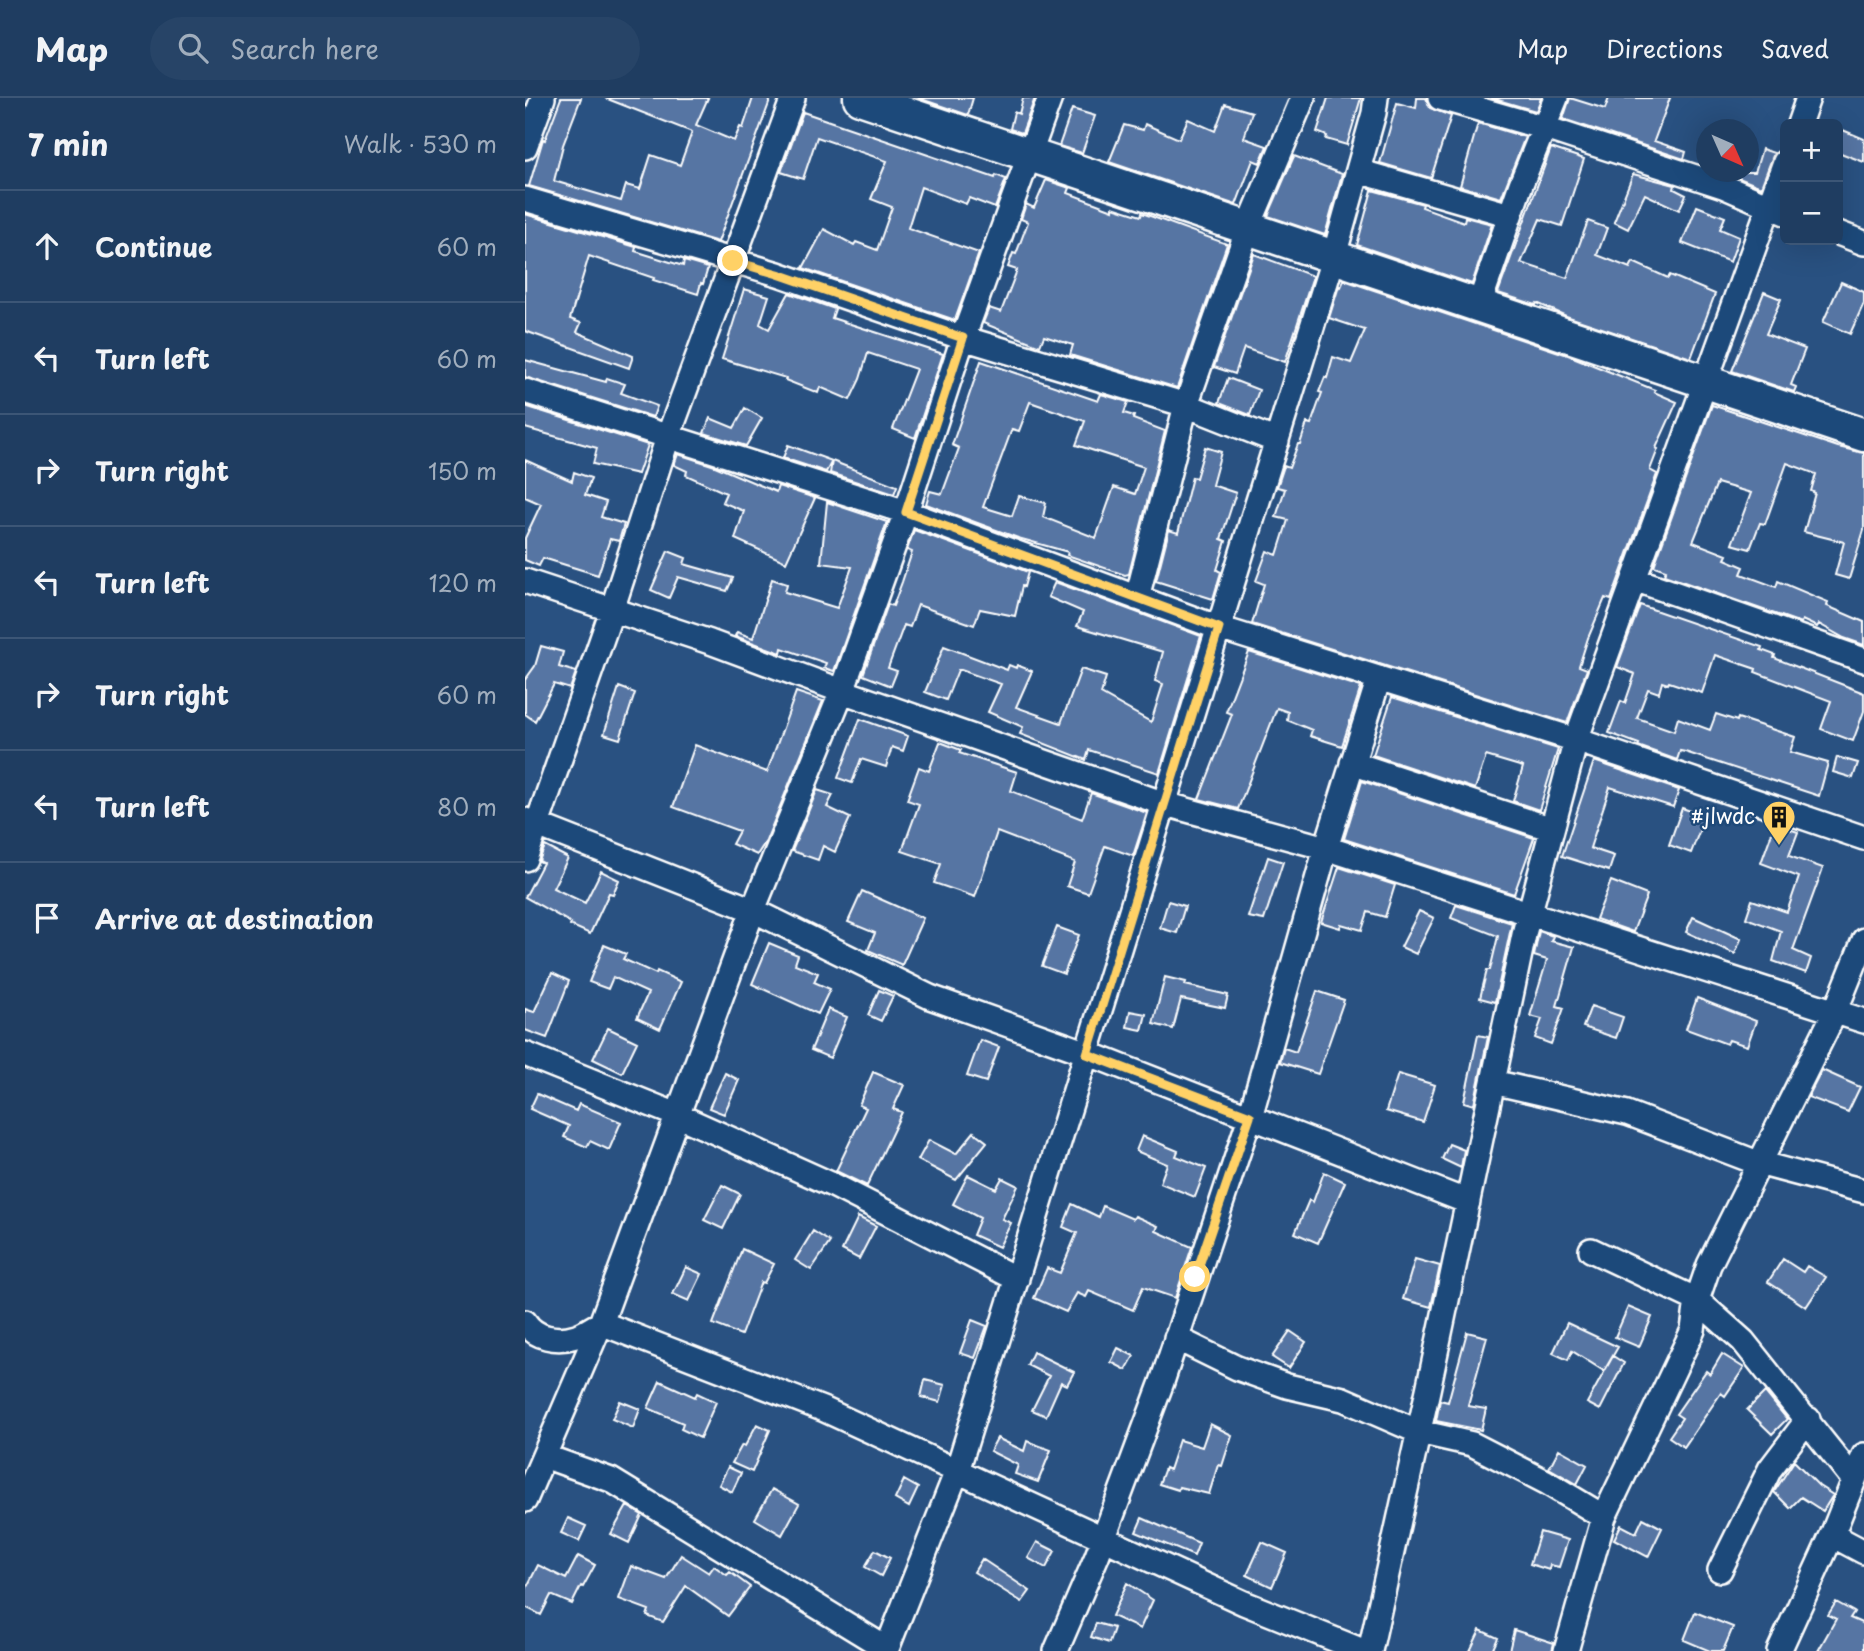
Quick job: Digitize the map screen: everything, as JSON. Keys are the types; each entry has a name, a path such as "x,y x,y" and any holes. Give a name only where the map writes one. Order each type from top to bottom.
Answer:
{"main road":[{"path":"860,98 1864,435"}],"street":[{"path":"525,147 543,98"},
{"path":"525,859 531,822 612,610 668,437 793,98"},
{"path":"525,1500 601,1323 753,910 842,691 906,512 963,338 1050,98"},
{"path":"1137,598 1186,405 1248,228 1303,98"},
{"path":"544,1456 611,1480 886,1650 957,1471 1334,256 1376,98"},
{"path":"1440,98 1545,128 1723,186 1777,210"},
{"path":"1479,305 1510,215 1556,98"},
{"path":"1801,119 1808,98"},
{"path":"1358,171 1510,215"},
{"path":"1370,1651 1529,913 1576,740 1706,381 1777,210 1782,182"},
{"path":"525,199 778,274 963,338 1186,405 1277,441"},
{"path":"1843,235 1864,243"},
{"path":"525,391 906,512 1219,628 1576,740 1864,838"},
{"path":"1634,579 1864,660"},
{"path":"525,581 710,642 842,691 1165,803 1326,848 1864,1021"},
{"path":"1056,1651 1103,1539 1176,1338 1250,1116 1326,848 1379,678"},
{"path":"1352,763 1552,829"},
{"path":"531,822 753,910 930,997 1250,1116 1468,1202"},
{"path":"1566,1651 1604,1517 1693,1330 1697,1300 1709,1265 1835,1012 1864,940"},
{"path":"525,1054 677,1115 835,1186 1017,1279"},
{"path":"1493,1082 1627,1113 1758,1163 1864,1191"},
{"path":"1591,1250 1697,1300 1743,1341 1808,1419 1854,1480"},
{"path":"525,1322 531,1331 547,1338 575,1337 601,1323 825,1410 1244,1603 1363,1651"},
{"path":"1176,1338 1237,1368 1287,1385 1343,1399 1419,1432 1472,1444 1546,1482 1604,1517"},
{"path":"1720,1570 1770,1469 1808,1419"},
{"path":"1779,1651 1832,1535 1864,1455"},
{"path":"1832,1535 1864,1552"}],"building":[{"path":"561,98 581,98 563,145 554,181 621,201 626,185 640,189 651,155 680,165 692,132 605,98 708,98 696,125 734,141 740,127 743,128 753,98 771,98 718,242 529,186 543,139 545,140"},
{"path":"918,98 973,98 968,115"},
{"path":"1023,98 1035,98 1022,133 1010,129 1014,112 1019,114"},
{"path":"1328,98 1361,98 1347,145 1326,139 1327,136 1317,132"},
{"path":"1417,98 1426,98 1430,108 1451,116 1431,178 1380,163 1397,103 1416,108"},
{"path":"1491,98 1541,98 1536,111"},
{"path":"1570,98 1605,109 1609,98 1670,98 1654,141 1686,152 1684,159 1563,119"},
{"path":"1225,104 1252,112 1244,138 1267,146 1260,163 1253,160 1236,205 1109,162 1124,125 1143,130 1145,124 1179,139 1188,119 1215,131"},
{"path":"1072,109 1095,116 1082,153 1059,146"},
{"path":"803,112 995,178 996,175 1006,179 995,208 969,198 966,204 921,187 908,228 979,253 955,320 803,268 824,229 854,245 856,242 877,250 892,207 871,199 887,161 817,137 803,179 781,172"},
{"path":"1478,123 1525,137 1501,198 1460,186"},
{"path":"1843,130 1864,139 1864,162 1843,154"},
{"path":"1551,148 1584,159 1562,226 1540,219 1521,263 1567,278 1588,221 1607,228 1597,255 1630,268 1633,262 1668,278 1670,275 1715,294 1691,358 1566,316 1537,303 1536,305 1498,293"},
{"path":"1762,149 1774,153 1761,187 1749,182 1759,182"},
{"path":"1294,156 1342,174 1325,235 1268,216"},
{"path":"1633,174 1675,185 1674,189 1686,195 1679,210 1645,194 1628,229 1614,222"},
{"path":"1046,180 1070,188 1068,193 1113,210 1113,207 1141,216 1142,213 1227,244 1177,388 1070,355 1073,345 1044,336 1040,346 983,323 989,308 1001,312 1017,270 1008,267 1028,222 1021,219 1026,204 1034,208"},
{"path":"1372,190 1423,204 1422,207 1464,222 1465,217 1492,224 1472,284 1357,245"},
{"path":"1697,206 1725,217 1720,229 1739,237 1730,262 1682,243"},
{"path":"525,214 636,247 635,251 683,266 684,261 708,268 703,284 701,283 698,294 589,256 570,319 581,323 577,332 633,356 629,368 525,331"},
{"path":"1254,254 1313,276 1285,362 1244,348 1235,374 1214,367"},
{"path":"1344,280 1568,355 1655,390 1654,392 1677,402 1656,448 1658,449 1650,470 1657,474 1611,600 1605,598 1588,638 1579,666 1587,669 1567,723 1252,624 1264,584 1256,581 1267,551 1277,555 1288,520 1276,517 1285,489 1277,487 1284,466 1289,468 1307,423 1311,424 1322,393 1319,392 1325,377 1327,378 1333,357 1351,363 1365,330 1329,318 1339,286 1341,287"},
{"path":"1841,282 1864,292 1864,303 1850,334 1823,322"},
{"path":"744,289 769,296 760,324 769,329 789,293 835,309 832,318 943,354 915,438 893,429 916,369 868,353 850,400 820,387 818,393 785,380 786,378 722,359"},
{"path":"1764,292 1781,299 1766,334 1805,349 1791,385 1796,387 1794,392 1732,371"},
{"path":"525,360 606,382 607,378 625,384 621,393 657,406 653,417 525,377"},
{"path":"981,361 1098,401 1101,394 1128,402 1124,413 1165,431 1129,574 1125,575 1067,555 1068,552 1018,538 926,504 930,491 942,494 959,448 952,445","holes":["1030,402 1085,421 1076,445 1144,467 1135,494 1114,487 1096,538 1043,517 1046,503 1019,496 1012,516 983,507 1012,429 1019,431"]},
{"path":"1228,378 1259,390 1250,415 1219,403"},
{"path":"1712,405 1838,447 1864,453 1864,530 1849,579 1835,575 1844,542 1804,532 1815,493 1811,491 1816,474 1787,463 1765,524 1760,523 1750,549 1732,544 1751,493 1717,483 1693,542 1727,555 1725,559 1744,567 1741,574 1776,587 1778,581 1828,602 1827,606 1864,622 1864,645 1844,638 1819,624 1817,627 1802,620 1801,623 1664,575 1666,570 1654,566"},
{"path":"525,406 648,445 638,474 593,464 597,448 525,428"},
{"path":"745,408 762,418 746,446 704,433 710,418 734,428"},
{"path":"788,445 832,461 826,472 783,458"},
{"path":"1205,447 1221,452 1212,485 1236,493 1221,539 1226,541 1217,570 1221,572 1213,599 1156,581 1169,530 1178,533 1192,477 1196,478"},
{"path":"678,454 715,466 776,492 778,486 815,498 786,562 735,539 744,511 722,502 726,493 686,475 687,471 674,465"},
{"path":"525,460 572,481 574,472 591,478 585,495 606,502 601,517 624,524 619,541 610,539 598,575 543,558 539,566 525,560 525,538 541,504 525,497"},
{"path":"832,461 897,486 894,494 830,473"},
{"path":"827,502 887,522 834,671 824,668 826,663 782,648 781,653 735,636 737,632 753,638 772,579 787,584 785,592 837,608 852,567 821,563"},
{"path":"914,530 1028,572 1015,616 980,609 974,625 918,605 910,627 904,625 888,668 897,671 891,686 863,675 888,604 893,606 902,582 912,552 907,550"},
{"path":"668,551 686,558 684,564 733,578 727,591 678,577 669,598 651,590"},
{"path":"1055,582 1201,636 1159,773 1089,750 1086,760 1020,734 1023,727 988,712 1001,684 961,670 958,670 946,700 925,692 944,646 1007,670 1009,665 1016,668 1017,665 1032,671 1016,707 1061,723 1081,669 1106,677 1101,694 1151,722 1163,684 1155,681 1163,652 1077,626 1083,612 1048,597"},
{"path":"1640,605 1762,647 1761,650 1775,655 1774,658 1864,693 1864,711 1853,741 1821,729 1831,701 1715,655 1702,693 1669,682 1662,682 1659,693 1648,689 1637,718 1674,731 1678,718 1710,730 1716,714 1737,721 1738,718 1795,737 1790,752 1828,763 1819,796 1685,752 1680,751 1677,760 1609,733 1621,701 1625,703 1635,674 1617,667"},
{"path":"541,646 563,652 559,667 576,672 570,689 554,684 535,721 525,714 525,680 535,666"},
{"path":"1249,652 1361,687 1342,746 1310,736 1312,730 1287,720 1288,712 1277,708 1238,809 1199,799 1232,714 1226,712"},
{"path":"619,687 635,693 620,739 604,734"},
{"path":"796,692 823,701 766,841 757,855 732,844 739,831 673,807 695,745 767,772"},
{"path":"1392,697 1558,749 1539,810 1513,801 1523,767 1486,756 1475,789 1373,755"},
{"path":"860,719 908,736 903,751 892,747 886,767 861,759 852,783 838,778"},
{"path":"940,742 961,750 959,753 1017,772 1011,791 1082,819 1091,793 1147,813 1133,856 1105,846 1088,893 1067,886 1075,862 997,832 975,897 934,883 941,864 902,851 919,804 907,800 919,767 929,771"},
{"path":"1837,757 1858,763 1853,778 1833,772"},
{"path":"1594,761 1679,790 1673,807 1610,787 1590,848 1614,856 1609,871 1562,856"},
{"path":"1362,781 1534,838 1514,894 1344,839"},
{"path":"817,790 833,795 827,807 850,818 835,852 823,846 818,860 792,851"},
{"path":"1682,808 1705,816 1691,853 1669,845"},
{"path":"1775,824 1798,832 1789,856 1823,868 1793,950 1811,958 1806,973 1773,961 1781,931 1746,918 1752,900 1787,912 1799,877 1761,863"},
{"path":"545,846 568,858 553,888 585,903 601,871 619,880 613,894 609,893 590,934 525,897 543,863 539,861"},
{"path":"1268,857 1283,862 1264,920 1248,917"},
{"path":"1339,867 1395,885 1385,917 1368,912 1362,930 1341,924 1340,928 1321,922"},
{"path":"1611,881 1647,895 1633,932 1596,919"},
{"path":"862,891 923,918 902,965 868,950 875,933 848,922"},
{"path":"1168,901 1185,906 1177,933 1160,928"},
{"path":"1456,905 1512,923 1495,1002 1480,998 1498,936 1451,918"},
{"path":"1419,911 1434,918 1416,954 1401,947"},
{"path":"1693,917 1741,939 1735,954 1686,932"},
{"path":"1057,927 1079,935 1064,974 1042,966"},
{"path":"1539,931 1553,936 1551,941 1574,947 1557,1006 1564,1008 1551,1044 1535,1038 1542,1019 1530,1016 1547,960 1534,956"},
{"path":"769,943 798,955 795,964 818,973 814,982 830,989 818,1014 752,984"},
{"path":"604,945 626,954 623,959 681,982 660,1029 637,1018 648,993 613,977 608,989 589,982"},
{"path":"552,973 569,981 547,1038 525,1030 525,1009 534,1012"},
{"path":"1165,977 1186,982 1185,985 1228,995 1225,1008 1181,999 1173,1029 1153,1024"},
{"path":"879,990 893,996 881,1021 868,1015"},
{"path":"1317,991 1344,1000 1318,1074 1280,1062 1284,1048 1296,1052"},
{"path":"1697,998 1756,1021 1747,1046 1729,1040 1727,1044 1686,1029"},
{"path":"1591,1006 1623,1017 1616,1038 1583,1027"},
{"path":"828,1009 847,1017 830,1058 811,1050"},
{"path":"1130,1011 1146,1014 1142,1030 1127,1027"},
{"path":"608,1028 637,1042 622,1073 593,1059"},
{"path":"1478,1035 1488,1037 1474,1105 1464,1102"},
{"path":"980,1040 999,1047 986,1082 967,1076"},
{"path":"1822,1070 1860,1087 1848,1112 1808,1097"},
{"path":"873,1072 904,1085 893,1109 902,1112 867,1186 836,1171 866,1108 859,1105"},
{"path":"725,1073 739,1080 724,1114 709,1108"},
{"path":"1398,1074 1435,1085 1423,1122 1386,1111"},
{"path":"537,1094 576,1111 579,1104 621,1122 609,1150 590,1141 587,1147 564,1137 569,1126 530,1109"},
{"path":"974,1132 987,1142 956,1180 918,1160 929,1140 956,1154"},
{"path":"1142,1136 1178,1151 1176,1156 1206,1168 1195,1197 1160,1183 1167,1164 1136,1151"},
{"path":"1449,1144 1464,1150 1461,1168 1442,1159"},
{"path":"1324,1172 1345,1182 1318,1243 1295,1233 1309,1200 1313,1202"},
{"path":"968,1175 996,1189 1002,1178 1018,1186 1002,1219 1011,1223 999,1247 973,1235 980,1218 953,1204"},
{"path":"722,1185 740,1194 723,1229 704,1220"},
{"path":"1072,1204 1099,1217 1103,1206 1133,1219 1135,1216 1158,1226 1156,1231 1192,1247 1175,1298 1143,1287 1133,1310 1089,1291 1086,1297 1077,1293 1066,1312 1034,1298 1047,1268 1060,1273 1077,1233 1063,1227"},
{"path":"858,1217 876,1226 859,1259 842,1250"},
{"path":"813,1231 830,1242 811,1270 795,1260"},
{"path":"742,1249 774,1264 764,1283 761,1282 741,1335 713,1324"},
{"path":"1415,1259 1440,1266 1431,1307 1403,1299"},
{"path":"1783,1259 1803,1272 1807,1266 1826,1277 1806,1307 1768,1282"},
{"path":"686,1267 702,1274 689,1301 673,1294"},
{"path":"1628,1307 1652,1317 1639,1347 1615,1337"},
{"path":"972,1320 987,1326 975,1358 960,1353"},
{"path":"1567,1323 1618,1347 1604,1371 1572,1351 1568,1360 1553,1353"},
{"path":"1290,1331 1306,1342 1289,1368 1272,1357"},
{"path":"1467,1332 1487,1337 1468,1406 1486,1409 1481,1430 1436,1421 1440,1400 1448,1402"},
{"path":"1118,1348 1134,1356 1126,1370 1111,1362"},
{"path":"1033,1352 1074,1372 1067,1385 1061,1382 1046,1416 1032,1410 1049,1376 1027,1365"},
{"path":"1722,1354 1744,1368 1725,1396 1721,1393 1684,1447 1669,1437 1682,1418 1676,1414 1706,1371 1710,1374"},
{"path":"1613,1356 1624,1363 1600,1410 1587,1403"},
{"path":"925,1380 945,1385 940,1402 921,1397"},
{"path":"660,1381 695,1397 697,1393 716,1402 700,1438 681,1429 683,1423 648,1408"},
{"path":"1765,1392 1787,1419 1772,1434 1747,1410"},
{"path":"620,1401 640,1409 633,1428 612,1419"},
{"path":"757,1424 770,1430 752,1472 732,1463"},
{"path":"1210,1424 1232,1435 1222,1466 1218,1465 1209,1494 1179,1487 1178,1490 1159,1484 1165,1468 1169,1470 1179,1440 1202,1447"},
{"path":"997,1438 1024,1451 1027,1441 1051,1450 1038,1482 1015,1474 1018,1465 990,1451"},
{"path":"1559,1449 1587,1465 1577,1484 1549,1468"},
{"path":"1794,1461 1819,1486 1833,1495 1823,1511 1801,1497 1790,1508 1774,1492"},
{"path":"728,1467 741,1473 732,1492 719,1485"},
{"path":"904,1480 918,1488 909,1507 895,1499"},
{"path":"772,1489 799,1504 782,1535 755,1519"},
{"path":"627,1506 642,1515 629,1543 611,1534"},
{"path":"568,1518 586,1526 579,1541 561,1533"},
{"path":"1142,1518 1199,1543 1194,1556 1136,1532"},
{"path":"1643,1518 1662,1528 1648,1557 1614,1539 1621,1525 1636,1533"},
{"path":"1540,1532 1568,1540 1559,1567 1550,1565 1549,1570 1530,1564"},
{"path":"1037,1542 1055,1551 1046,1568 1028,1558"},
{"path":"1262,1542 1287,1553 1272,1587 1247,1575"},
{"path":"875,1550 890,1558 881,1576 865,1567"},
{"path":"681,1555 709,1573 714,1566 727,1575 730,1572 750,1587 728,1616 686,1586 663,1622 647,1616 649,1610 619,1599 631,1566 666,1579"},
{"path":"578,1556 595,1565 572,1604 551,1595 541,1615 525,1607 525,1591 538,1565 566,1579"},
{"path":"982,1559 1030,1591 1022,1602 974,1572"},
{"path":"1127,1583 1153,1600 1140,1629 1112,1616"},
{"path":"1836,1602 1854,1612 1850,1618 1864,1624 1864,1651 1818,1651 1836,1619 1828,1615"},
{"path":"1695,1612 1733,1627 1723,1651 1710,1651 1684,1640"},
{"path":"1096,1623 1114,1628 1109,1643 1091,1637"},
{"path":"1480,1630 1498,1638 1492,1651 1470,1651"},
{"path":"1514,1630 1554,1643 1552,1651 1509,1651"}],"place":[{"name":"#jlwdc","path":"1779,847"}],"route":[{"path":"733,261 963,338 906,512 1219,628 1087,1054 1250,1116 1195,1277"}]}
